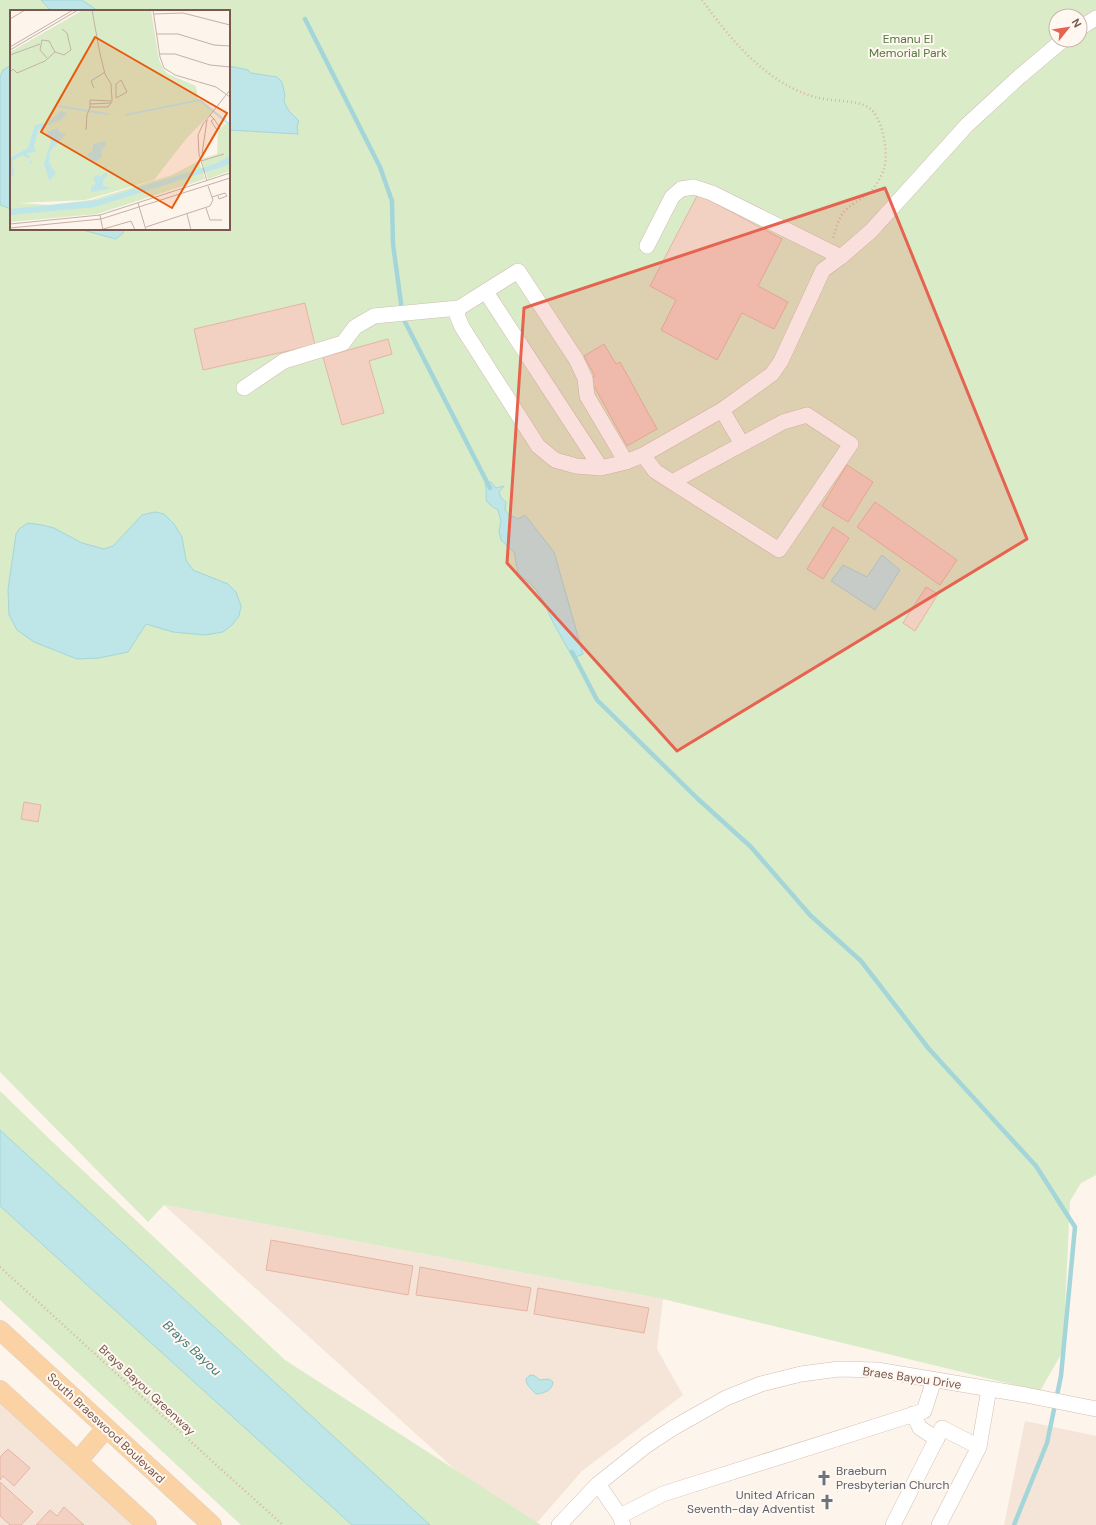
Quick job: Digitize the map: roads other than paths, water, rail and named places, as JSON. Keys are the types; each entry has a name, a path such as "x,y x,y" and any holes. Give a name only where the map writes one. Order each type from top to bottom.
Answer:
{"main road":[{"name":"South Braeswood Boulevard","path":"0,1330 212,1525"},
{"path":"0,1390 147,1525"},
{"path":"78,1462 106,1428"}],"street":[{"path":"460,308 457,315 462,327 538,446 555,460 576,466 601,468 626,462 643,455 722,410 772,374 781,361 823,270 835,255 871,231 967,125 1019,76 1053,48"},
{"path":"647,246 672,197 681,189 694,187 712,193 835,255"},
{"path":"244,388 284,361 343,343 355,327 374,316 460,308 518,271 576,359 585,378 586,396 626,462"},
{"path":"486,292 601,468"},
{"path":"722,410 742,444"},
{"path":"643,455 655,470 672,482 779,550 851,444 807,415 783,422 672,482"},
{"name":"Braes Bayou Drive","path":"559,1525 598,1484 647,1445 673,1428 726,1398 761,1384 801,1374 839,1370 877,1370 1026,1395 1093,1409"},
{"path":"598,1484 622,1521 663,1494 924,1411 934,1380"},
{"path":"940,1525 979,1447 989,1389"},
{"path":"913,1414 920,1428 937,1439"},
{"path":"893,1525 942,1428 979,1447"}],"water":[{"path":"41,0 82,0 97,10 50,10"},
{"path":"10,66 10,209 0,205 0,77 3,70"},
{"path":"230,66 248,70 251,73 277,77 282,82 285,95 284,102 289,111 299,121 297,126 298,134 230,130"},
{"path":"83,230 124,230 116,239"},
{"path":"491,482 496,488 504,486 499,492 501,498 506,502 505,510 508,514 518,519 525,515 554,552 583,654 573,658 535,588 518,573 514,552 501,540 499,531 501,521 498,510 492,507 486,499 485,483"},
{"path":"155,512 164,514 174,524 182,537 186,560 193,570 228,584 236,592 241,606 239,616 232,625 223,632 205,635 173,632 146,624 128,652 99,658 77,659 34,642 17,630 9,615 8,589 16,534 19,529 28,523 42,525 54,528 82,543 104,549 113,546 142,515"},
{"path":"882,555 900,570 875,610 831,581 843,565 867,577"},
{"name":"Brays Bayou","path":"0,1130 430,1525 352,1525 0,1206"},
{"path":"530,1375 535,1376 540,1380 549,1379 553,1382 553,1385 547,1391 536,1394 526,1381"}],"waterway":[{"path":"305,19 380,167 392,201 393,244 403,318 490,488"},
{"path":"572,652 597,700 698,799 751,847 810,915 861,961 929,1049 1036,1166 1075,1227 1061,1376 1047,1443 1014,1525"}],"place":[{"name":"Braeburn Presbyterian Church","path":"824,1478"},
{"name":"United African Seventh-day Adventist","path":"827,1502"}],"park label":[{"name":"Emanu El Memorial Park","path":"908,46"}]}
